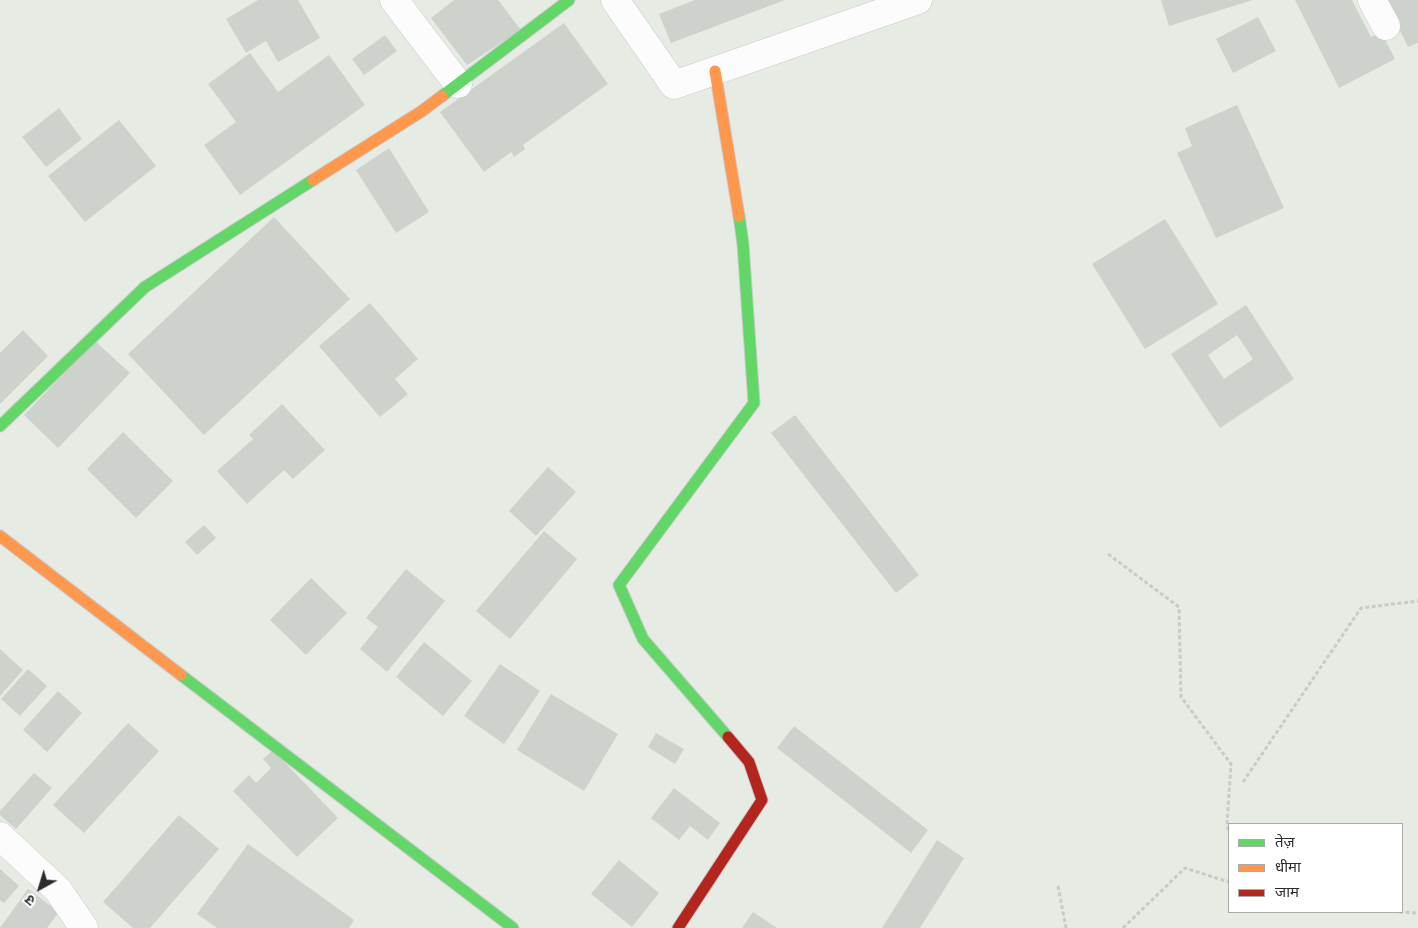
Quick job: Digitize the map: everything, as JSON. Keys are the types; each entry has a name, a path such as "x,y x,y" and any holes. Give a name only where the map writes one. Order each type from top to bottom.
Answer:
{"street":[{"path":"394,0 458,84"},
{"path":"0,426 144,287 422,111 569,0"},
{"path":"615,0 674,85 918,0"},
{"path":"1372,0 1386,26"},
{"path":"678,928 762,800 749,762 643,639 619,585 754,403 743,244 716,71"},
{"path":"0,536 513,928"},
{"path":"0,836 58,890 84,928"}],"path":[{"path":"1108,554 1179,607 1180,697 1231,764 1228,828"},
{"path":"1243,782 1360,608 1418,600"},
{"path":"1122,928 1185,868 1228,882"},
{"path":"1058,886 1066,928"},
{"path":"1403,912 1418,914"}],"building":[{"path":"258,0 298,0 320,38 278,62 266,41 246,53 226,19"},
{"path":"454,0 498,0 521,30 467,65 431,18"},
{"path":"695,0 785,0 671,43 659,14"},
{"path":"1161,0 1253,0 1169,26"},
{"path":"1295,0 1352,0 1371,37 1381,32 1395,59 1339,88"},
{"path":"1385,0 1418,0 1418,43 1408,47"},
{"path":"1258,17 1276,51 1233,73 1216,39"},
{"path":"564,23 608,84 523,145 525,149 514,157 511,152 484,172 440,112"},
{"path":"385,35 397,51 364,75 352,59"},
{"path":"250,53 278,92 329,55 365,105 240,195 204,145 236,122 208,84"},
{"path":"1237,105 1284,208 1216,238 1177,153 1192,146 1185,128"},
{"path":"59,108 82,139 46,167 22,137"},
{"path":"119,120 156,166 85,222 48,176"},
{"path":"389,148 429,212 396,233 356,170"},
{"path":"274,217 350,299 204,435 128,354"},
{"path":"1165,219 1218,304 1145,349 1092,264"},
{"path":"370,303 418,359 395,379 408,394 380,417 319,346"},
{"path":"1246,305 1294,379 1220,428 1171,354","holes":["1237,335 1253,359 1224,379 1208,355"]},
{"path":"23,330 48,356 0,404 0,353"},
{"path":"95,341 130,373 58,448 24,415"},
{"path":"282,404 325,450 293,479 284,470 247,504 217,471 253,439 249,435"},
{"path":"795,415 919,575 896,593 771,433"},
{"path":"123,432 173,481 136,518 87,469"},
{"path":"548,467 576,492 536,536 509,511"},
{"path":"204,525 216,538 197,555 185,542"},
{"path":"544,531 577,559 510,639 476,611"},
{"path":"406,569 445,601 387,672 360,649 378,627 366,618"},
{"path":"311,578 347,613 306,655 270,620"},
{"path":"424,642 472,681 443,716 396,677"},
{"path":"0,649 23,670 0,696"},
{"path":"500,664 540,691 504,744 464,716"},
{"path":"28,669 47,686 20,716 1,699"},
{"path":"58,691 82,713 47,752 23,730"},
{"path":"551,694 618,734 584,791 517,750"},
{"path":"128,723 159,751 84,833 53,805"},
{"path":"794,726 928,830 911,853 777,748"},
{"path":"656,733 684,749 675,764 648,747"},
{"path":"273,750 338,818 297,857 233,791 249,775 256,783 271,768 263,759"},
{"path":"34,773 52,788 16,829 0,815 0,811"},
{"path":"674,788 720,823 708,840 690,826 679,840 651,818"},
{"path":"179,815 219,849 150,928 133,928 103,902"},
{"path":"937,840 964,858 920,928 882,928"},
{"path":"248,844 354,920 349,928 217,928 197,914"},
{"path":"619,860 659,893 632,927 591,894"},
{"path":"0,869 19,886 4,903 0,900"},
{"path":"28,889 59,912 47,928 0,928"},
{"path":"753,912 777,928 742,928"}],"traffic: fast":[{"path":"442,96 569,0"},
{"path":"0,426 145,287 313,180"},
{"path":"728,737 643,639 619,585 754,403 743,244 739,216"},
{"path":"181,675 513,928"}],"traffic: slow":[{"path":"715,71 739,216"},
{"path":"313,180 422,111 442,96"},
{"path":"0,536 181,675"}],"traffic: jam":[{"path":"678,928 762,800 749,762 728,737"}]}
